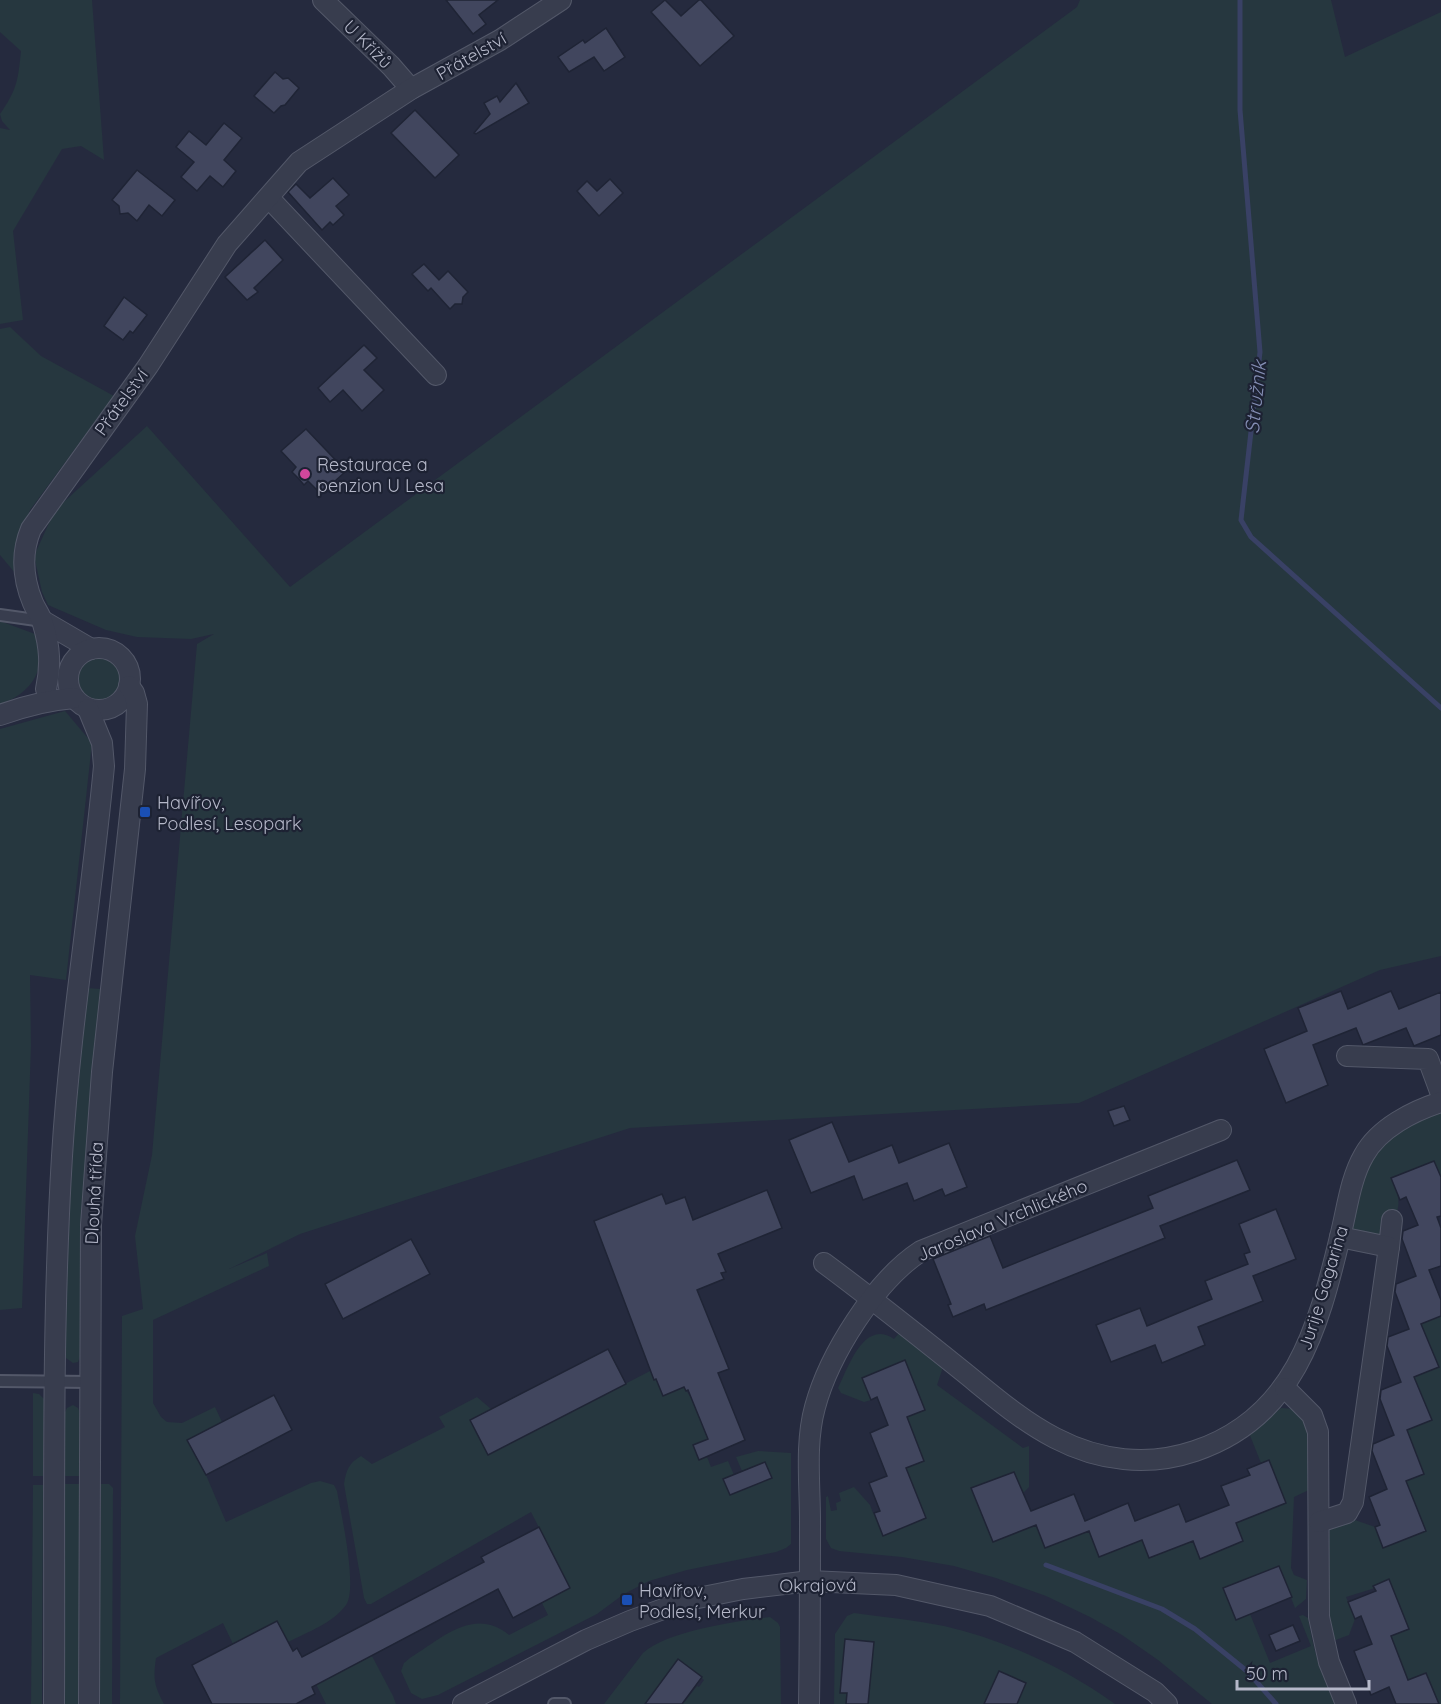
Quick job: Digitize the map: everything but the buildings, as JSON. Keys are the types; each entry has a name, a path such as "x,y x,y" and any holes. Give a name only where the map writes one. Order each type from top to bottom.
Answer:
{"street":[{"name":"U Křížů","path":"323,0 391,66 411,89"},
{"name":"Přátelství","path":"39,696 50,664 43,621 33,604 25,573 25,555 31,529 148,366 227,244 300,162 411,89 500,40 561,0"},
{"path":"268,198 436,375"},
{"path":"43,621 91,649"},
{"name":"Přátelství","path":"48,645 68,674 70,691 81,704"},
{"path":"0,715 39,696 68,674 72,663 79,655 91,649 105,649 120,657 127,665 130,675 125,696 109,709 98,711 81,704 39,696"},
{"name":"Dlouhá třída","path":"89,1704 91,1225 95,1150 109,998 132,798 137,729 136,698 129,686"},
{"name":"Dlouhá třída","path":"54,1704 59,1229 66,1112 104,766 102,743 81,704"},
{"path":"1347,1056 1435,1057 1441,1094"},
{"name":"Jurije Gagarina","path":"824,1263 1018,1415 1056,1439 1100,1456 1135,1461 1162,1460 1204,1448 1233,1435 1249,1423 1285,1388 1310,1339 1356,1173 1369,1148 1384,1133 1407,1116 1441,1102"},
{"name":"Jaroslava Vrchlického","path":"809,1704 809,1460 814,1409 832,1363 872,1299 901,1266 921,1251 1221,1130"},
{"path":"1319,1522 1347,1513 1353,1502 1392,1220"},
{"path":"1340,1237 1389,1248"},
{"path":"1285,1388 1312,1415 1318,1432 1320,1630 1329,1662 1346,1704"},
{"name":"Okrajová","path":"463,1704 586,1640 630,1621 678,1604 743,1589 810,1581 896,1585 990,1606 1075,1642 1155,1692 1167,1704"}],"lane":[{"path":"0,615 43,621"},
{"path":"0,1381 90,1382"},
{"path":"554,1704 565,1704"}],"shaded area":[{"path":"0,0 92,0 104,160 81,146 62,149 13,231 23,320 0,324 0,128 10,130 2,121 0,114 16,84 21,51 0,32"},
{"path":"1080,0 1331,0 1345,57 1441,12 1441,956 1380,970 1079,1103 630,1128 300,1234 229,1269 267,1253 269,1266 153,1320 153,1403 161,1417 167,1422 182,1423 215,1407 222,1422 187,1440 206,1475 226,1522 311,1483 320,1481 334,1485 348,1550 349,1596 346,1605 334,1617 288,1642 277,1621 233,1644 223,1623 156,1658 155,1682 164,1704 120,1704 122,1316 143,1309 135,1236 152,1155 197,644 214,634 191,639 137,637 106,630 48,605 42,592 34,556 55,510 147,426 290,587 1077,7"},
{"path":"10,327 41,356 114,396 30,510 16,557 15,573 0,555 0,329"},
{"path":"0,621 35,634 40,657 39,667 29,686 0,704"},
{"path":"99,658 107,659 114,664 119,671 119,687 114,694 107,699 99,700 91,699 84,694 79,687 78,679 79,671 84,664 91,659"},
{"path":"65,711 92,743 66,980 30,975 31,1045 22,1308 0,1310 0,729"},
{"path":"86,988 101,989 87,1173 80,1357 78,1362 73,1363 66,1358 65,1350 67,1259"},
{"path":"1441,1109 1441,1177 1434,1161 1407,1174 1405,1172 1392,1178 1398,1197 1398,1209 1392,1221 1380,1237 1351,1233 1360,1180 1379,1148 1413,1122"},
{"path":"1441,1316 1441,1704 1439,1704 1426,1673 1408,1680 1391,1636 1409,1629 1389,1579 1374,1585 1375,1588 1346,1597 1355,1619 1349,1635 1333,1641 1327,1637 1325,1532 1355,1520 1375,1527 1383,1548 1426,1531 1406,1481 1424,1474 1407,1430 1431,1420 1414,1377 1439,1367 1421,1324"},
{"path":"900,1332 943,1367 937,1385 1023,1448 1029,1446 1029,1487 1023,1493 1014,1472 971,1488 993,1542 1036,1525 1045,1548 1089,1531 1099,1557 1142,1540 1150,1558 1193,1541 1200,1559 1243,1541 1236,1523 1286,1503 1269,1460 1261,1463 1249,1433 1281,1408 1295,1409 1308,1421 1311,1489 1294,1497 1291,1568 1294,1575 1307,1580 1306,1599 1295,1608 1279,1566 1223,1588 1236,1619 1250,1614 1270,1663 1311,1646 1299,1616 1303,1615 1308,1618 1318,1662 1336,1704 1212,1704 1158,1660 1122,1635 1046,1596 954,1566 902,1557 839,1551 831,1548 826,1539 826,1497 828,1496 831,1511 837,1510 836,1503 841,1501 839,1493 854,1487 870,1505 873,1513 912,1524 926,1518 906,1468 924,1461 907,1417 924,1410 904,1361 862,1378 871,1400 864,1402 841,1393 838,1388 852,1358 866,1340 874,1335 883,1334 894,1339"},
{"path":"650,1371 663,1396 684,1387 708,1439 699,1460 707,1457 711,1467 728,1461 734,1475 723,1479 730,1495 772,1478 765,1462 742,1471 736,1457 758,1451 791,1453 791,1544 776,1552 687,1570 649,1581 624,1594 597,1614 438,1695 422,1699 411,1693 401,1671 404,1663 434,1642 458,1628 470,1625 483,1624 496,1627 509,1635 548,1615 542,1603 570,1588 531,1512 371,1604 367,1604 364,1598 344,1484 351,1464 361,1456 372,1464 445,1427 439,1417 477,1397 491,1409 470,1420 488,1455"},
{"path":"33,1393 39,1394 44,1399 43,1476 33,1476"},
{"path":"73,1405 80,1413 80,1476 65,1476 65,1412"},
{"path":"65,1484 80,1484 79,1704 64,1704"},
{"path":"101,1484 109,1484 113,1488 112,1704 99,1704"},
{"path":"33,1485 43,1485 42,1704 31,1704"},
{"path":"854,1613 944,1626 1012,1647 1055,1667 1115,1704 834,1704 835,1634 847,1616"},
{"path":"770,1617 780,1627 781,1704 683,1704 704,1680 679,1660 646,1704 604,1704 643,1653 654,1645 703,1628"},
{"path":"372,1656 396,1704 326,1704 316,1684"}],"waterway":[{"name":"Stružník","path":"1240,0 1240,110 1260,352 1241,520 1251,537 1441,708"},
{"path":"1046,1565 1162,1609 1195,1629 1248,1672 1276,1704"}],"place":[{"name":"Restaurace a penzion U Lesa","path":"305,474"},
{"name":"Havířov, Podlesí, Lesopark","path":"145,812"},
{"name":"Havířov, Podlesí, Merkur","path":"627,1600"}]}
